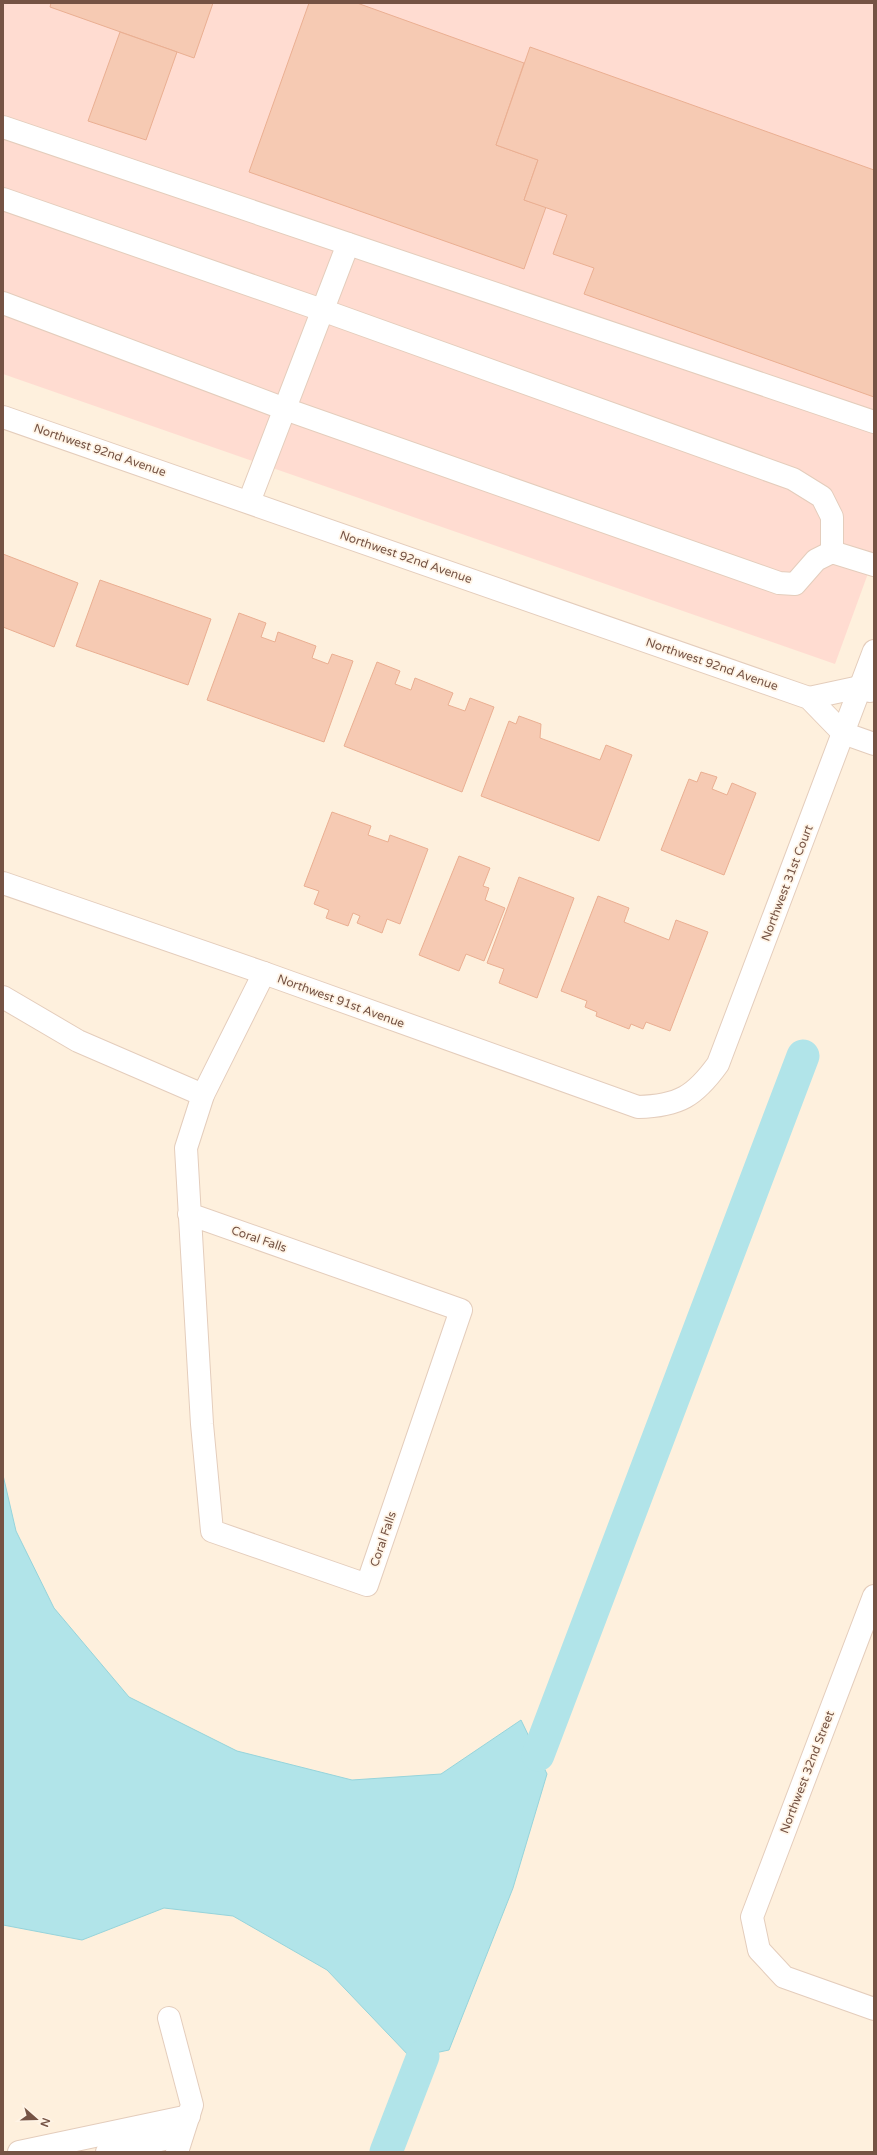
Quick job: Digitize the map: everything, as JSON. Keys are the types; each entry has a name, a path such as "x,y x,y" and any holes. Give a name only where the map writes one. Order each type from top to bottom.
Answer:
{"street":[{"path":"3,127 874,422"},
{"path":"3,199 322,310 793,479 822,497 832,517 832,552"},
{"path":"249,502 348,244"},
{"path":"3,303 285,409 779,583 795,584 816,560 832,552 874,565"},
{"name":"Northwest 92nd Avenue","path":"3,417 809,698 843,732"},
{"name":"Northwest 31st Court","path":"680,1100 702,1086 718,1064 843,732 867,690 874,651"},
{"path":"809,698 867,690"},
{"path":"843,732 874,744"},
{"name":"Northwest 91st Avenue","path":"3,883 264,973 638,1107 660,1107 680,1100"},
{"name":"Coral Falls","path":"189,1214 462,1310 367,1585 212,1531 202,1424 189,1214 186,1148 203,1095 264,973"},
{"path":"3,997 78,1041 203,1095"},
{"name":"Northwest 32nd Street","path":"874,1596 752,1917 759,1950 784,1977 874,2009"},
{"path":"169,2018 192,2105 182,2134"},
{"path":"19,2152 182,2134"},
{"path":"108,2152 182,2134"}],"shaded area":[{"path":"3,3 874,3 874,557 835,664 3,374"}],"water":[{"path":"3,1475 16,1531 54,1608 129,1697 237,1751 352,1780 441,1774 521,1720 547,1774 513,1888 449,2050 411,2058 327,1970 233,1916 164,1908 82,1940 3,1925"}],"building":[{"path":"51,3 213,3 194,58 50,7"},
{"path":"309,3 357,3 524,63 496,145 538,160 524,200 546,207 524,269 249,172"},
{"path":"120,32 177,52 146,140 88,121"},
{"path":"530,47 874,170 874,397 584,294 594,268 553,254 567,215 524,200 538,160 496,145"},
{"path":"3,554 78,583 54,647 3,627"},
{"path":"100,580 211,619 188,685 76,646"},
{"path":"239,613 266,623 261,637 275,642 278,632 316,646 312,658 328,664 332,654 353,661 324,742 207,700"},
{"path":"377,662 400,671 395,684 411,690 415,678 453,693 448,705 465,711 470,698 494,707 462,792 344,746"},
{"path":"519,716 541,724 540,738 600,760 606,745 632,755 599,841 481,796 509,721 516,724"},
{"path":"701,772 717,777 712,789 727,795 732,783 756,793 724,875 661,850 689,779 697,782"},
{"path":"332,812 371,826 368,835 388,842 390,835 428,849 400,924 387,919 382,933 357,923 360,916 353,913 348,926 326,918 329,910 314,904 319,891 304,886"},
{"path":"459,856 490,868 483,886 489,888 485,900 505,908 484,961 466,954 459,971 419,955"},
{"path":"519,877 574,898 537,998 499,983 504,969 487,963"},
{"path":"598,896 629,908 624,922 669,940 676,920 708,932 670,1031 646,1022 643,1029 631,1024 629,1029 596,1016 597,1012 585,1007 587,1001 561,991"}],"waterway":[{"path":"538,1755 803,1056"},
{"path":"386,2152 423,2056"}]}
